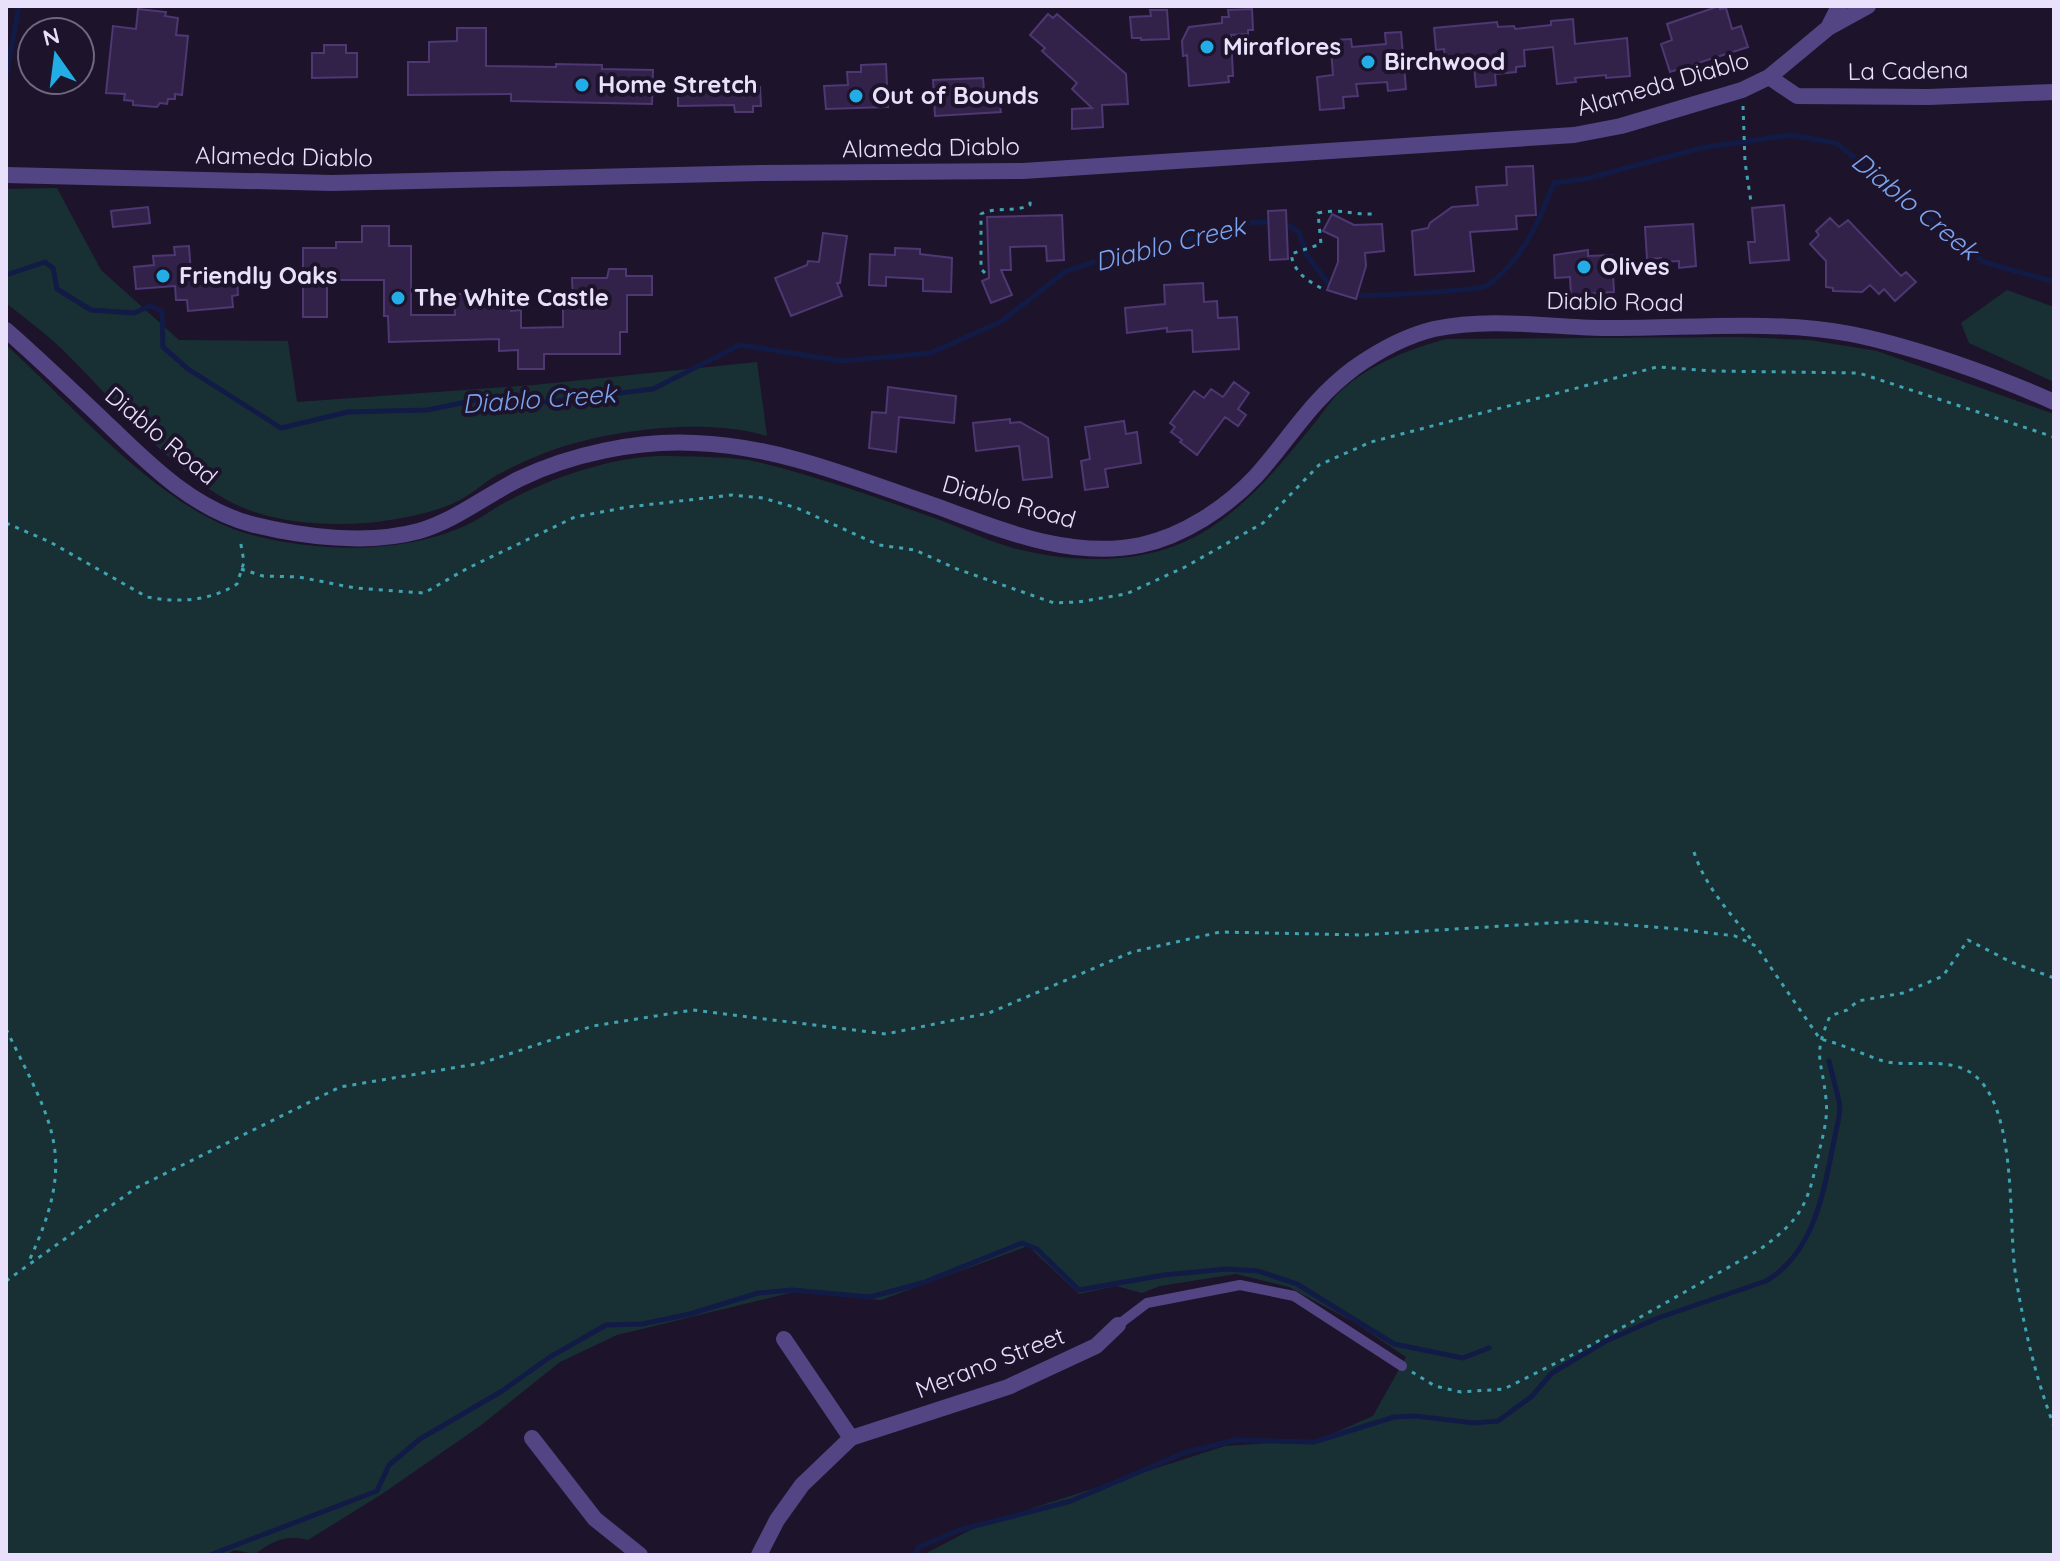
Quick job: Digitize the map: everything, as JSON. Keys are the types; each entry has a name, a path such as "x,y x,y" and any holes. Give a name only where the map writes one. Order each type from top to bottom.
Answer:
{"street":[{"name":"Alameda Diablo","path":"1828,28 1839,6"},
{"name":"Alameda Diablo","path":"10,176 332,183 1095,168 1574,135 1621,126 1742,90 1769,77 1828,28 1868,6"},
{"name":"La Cadena","path":"1769,77 1797,96 1929,97 2054,92"},
{"name":"Diablo Road","path":"6,330 176,486 201,503 235,519 311,534 396,536 445,521 520,479 581,457 653,445 693,443 762,449 802,460 1007,532 1044,542 1084,549 1125,548 1185,529 1239,493 1266,464 1310,406 1375,354 1408,337 1435,329 1482,324 1607,328 1757,326 1847,333 1938,359 2054,402"},
{"name":"Merano Street","path":"759,1555 777,1520 802,1485 851,1438 1008,1387 1096,1346 1118,1325"},
{"path":"784,1339 851,1438"},
{"path":"532,1438 595,1519 640,1555"}],"lane":[{"name":"Merano Street","path":"1118,1325 1147,1303 1240,1285 1294,1296 1402,1366"}],"path":[{"path":"1743,110 1745,162 1751,202"},
{"path":"985,273 981,269 981,214 997,209 1022,209 1030,205 1030,196"},
{"path":"1321,288 1300,275 1291,254 1321,244 1318,213 1341,209 1360,215 1373,214"},
{"path":"241,569 263,576 299,577 355,588 424,593 468,568 575,517 628,507 732,495 763,498 797,508 879,545 915,550 957,569 1054,603 1078,602 1126,594 1185,567 1263,523 1319,465 1371,442 1657,367 1859,373 2054,437"},
{"path":"6,523 50,542 147,597 173,600 208,598 237,584 244,556 235,519"},
{"path":"1694,852 1699,869 1705,874 1718,902 1756,946 1820,1039 1886,1062 1926,1062 1966,1070 1983,1083 1995,1103 2008,1166 2015,1276 2041,1390 2054,1426"},
{"path":"6,1281 136,1188 340,1087 482,1063 593,1026 693,1010 886,1034 989,1013 1132,952 1220,932 1363,935 1580,921 1735,936 1756,946"},
{"path":"1402,1366 1435,1386 1461,1392 1504,1389 1584,1349 1754,1253 1782,1233 1810,1196 1825,1126 1827,1101 1818,1059 1820,1039 1830,1016 1847,1010 1858,1001 1903,993 1943,976 1968,940 2011,962 2054,978"},
{"path":"6,1029 42,1103 54,1135 57,1159 55,1191 43,1231 26,1267"}],"green space":[{"path":"485,6 986,6 784,8"},
{"path":"57,188 101,270 179,340 288,341 297,402 534,385 757,362 767,436 690,427 635,431 582,441 527,460 456,502 408,517 381,521 353,524 298,522 249,510 199,482 174,462 62,349 6,303 6,189"},
{"path":"2007,290 2054,307 2054,382 1969,343 1961,323"},
{"path":"1741,337 1809,340 1877,351 2054,414 2054,1555 923,1555 980,1525 1225,1446 1318,1440 1373,1416 1406,1357 1357,1324 1289,1287 1236,1274 1160,1286 1142,1293 1116,1286 1079,1294 1028,1246 881,1300 794,1292 617,1335 560,1362 480,1426 382,1494 308,1540 280,1540 255,1554 234,1550 226,1555 6,1555 6,345 120,453 182,502 215,521 248,534 275,540 361,548 418,541 471,523 523,493 585,469 649,456 703,457 748,460 826,481 1013,548 1050,556 1109,559 1166,549 1210,528 1265,481 1344,388 1380,364 1419,347 1446,339"}],"building":[{"path":"1719,6 1720,9 1726,8 1732,29 1741,26 1748,47 1670,72 1661,44 1672,40 1667,24"},
{"path":"138,9 166,12 165,16 178,18 176,35 188,36 182,95 175,94 175,99 168,99 167,104 160,103 157,107 133,105 133,101 124,100 125,94 106,93 113,26 136,29"},
{"name":"Miraflores","path":"1252,9 1253,30 1248,30 1248,34 1231,35 1233,76 1228,76 1229,82 1189,86 1187,55 1183,56 1182,41 1189,27 1222,23 1222,17 1229,17 1228,10"},
{"path":"1150,10 1167,10 1169,39 1132,38 1130,17 1151,16"},
{"path":"1048,14 1053,18 1057,14 1126,74 1128,104 1102,105 1103,127 1072,129 1072,109 1092,108 1072,89 1077,83 1042,51 1045,48 1030,35"},
{"path":"1573,19 1575,44 1627,38 1630,76 1575,78 1576,82 1557,84 1553,47 1524,50 1525,66 1516,67 1516,72 1495,74 1496,85 1476,87 1474,67 1446,71 1444,49 1436,50 1434,28 1497,22 1498,27 1514,26 1515,29"},
{"path":"457,28 486,28 486,66 602,65 602,69 653,70 652,104 511,101 511,94 408,95 408,62 429,62 429,42 457,41"},
{"name":"Birchwood","path":"1401,32 1406,89 1388,91 1387,82 1356,84 1358,96 1343,97 1344,108 1320,110 1317,77 1333,75 1331,49 1336,48 1335,40 1351,39 1352,47 1386,44 1385,33"},
{"path":"324,45 346,45 346,53 357,53 357,77 312,78 312,53 324,53"},
{"name":"Out of Bounds","path":"886,64 888,107 826,109 824,86 848,85 847,72 861,72 861,65"},
{"path":"983,78 984,90 1003,89 1001,112 935,116 933,80"},
{"path":"752,81 752,87 760,87 761,106 753,106 753,112 735,112 734,105 678,106 678,87 728,86 728,82"},
{"path":"1533,166 1536,215 1516,216 1517,229 1470,232 1474,271 1415,275 1412,231 1428,228 1430,223 1452,207 1478,205 1476,187 1507,185 1506,167"},
{"path":"1784,205 1789,260 1750,263 1748,242 1755,242 1752,208"},
{"path":"148,207 150,223 113,227 111,211"},
{"path":"1286,210 1288,259 1270,260 1268,211"},
{"path":"1332,214 1354,225 1382,224 1384,251 1365,253 1366,266 1356,299 1327,290 1338,262 1338,238 1323,231"},
{"path":"1062,215 1064,260 1047,261 1046,246 1010,247 1011,270 1001,270 1012,295 991,303 982,281 989,278 987,217"},
{"path":"1830,218 1839,227 1848,220 1901,276 1906,272 1916,282 1895,301 1884,289 1879,294 1870,285 1862,292 1833,291 1833,288 1826,287 1826,261 1810,244 1819,235 1816,231"},
{"path":"1693,224 1696,266 1679,268 1679,261 1647,259 1645,227"},
{"path":"362,226 389,226 389,246 411,246 411,315 455,315 454,294 511,294 511,311 521,310 521,328 563,327 563,301 573,301 572,278 607,278 609,269 626,269 626,276 652,276 652,295 627,295 627,332 620,332 620,354 544,354 544,369 518,369 518,350 499,351 499,339 389,342 388,316 384,316 384,280 327,280 327,317 303,317 303,248 336,248 336,242 362,242"},
{"path":"823,233 847,236 840,283 837,283 842,296 791,316 775,278 807,265 808,261 819,262"},
{"name":"Friendly Oaks","path":"189,246 191,273 225,270 226,280 237,280 238,295 232,296 233,307 188,311 187,300 176,300 175,286 136,289 134,267 154,265 153,256 175,255 174,247"},
{"path":"895,248 920,249 920,254 952,258 951,292 923,291 923,279 886,277 886,286 869,285 870,254 895,255"},
{"name":"Olives","path":"1588,250 1588,256 1612,255 1614,292 1571,295 1570,277 1555,278 1554,255"},
{"path":"1203,283 1204,302 1217,301 1218,318 1237,317 1239,349 1193,352 1192,330 1167,332 1167,328 1127,333 1125,308 1165,304 1164,285"},
{"path":"1234,382 1249,393 1238,409 1246,415 1238,426 1225,417 1197,455 1171,432 1175,427 1170,423 1194,391 1204,398 1211,389 1223,397"},
{"path":"888,387 956,396 954,423 899,417 896,452 869,448 872,412 886,413"},
{"path":"1010,419 1010,423 1020,422 1048,438 1052,477 1023,480 1019,446 976,451 973,423"},
{"path":"1124,421 1126,434 1137,432 1141,463 1105,469 1108,487 1085,490 1081,461 1090,459 1085,427"}],"waterway":[{"path":"6,77 19,6"},
{"name":"Diablo Creek","path":"1359,295 1448,291 1488,285 1520,252 1554,183 1585,179 1701,148 1791,135 1836,143 1984,262 2054,282"},
{"name":"Diablo Creek","path":"6,275 45,262 53,268 57,289 91,310 134,313 150,306 162,311 163,347 188,369 281,428 348,412 427,410 481,399 548,402 653,389 740,345 842,361 931,353 1002,321 1066,271 1143,246 1192,239 1233,223 1265,222"},
{"name":"Diablo Creek","path":"1289,226 1299,232 1306,254 1328,283"},
{"path":"914,1555 919,1547 960,1530 1071,1501 1184,1453 1235,1440 1314,1442 1394,1417 1415,1416 1474,1423 1498,1421 1531,1397 1552,1373 1606,1341 1658,1318 1766,1281 1799,1250 1810,1230 1825,1185 1840,1105 1829,1061"},
{"path":"210,1555 377,1491 389,1465 420,1439 606,1325 642,1324 690,1314 758,1293 792,1290 870,1297 922,1283 1022,1243 1037,1249 1079,1290 1164,1275 1226,1269 1258,1271 1297,1284 1394,1344 1463,1358 1489,1348"}],"place":[{"name":"Miraflores","path":"1207,47"},
{"name":"Birchwood","path":"1368,62"},
{"name":"Home Stretch","path":"582,85"},
{"name":"Out of Bounds","path":"856,96"},
{"name":"Olives","path":"1584,267"},
{"name":"Friendly Oaks","path":"163,276"},
{"name":"The White Castle","path":"398,298"}]}
